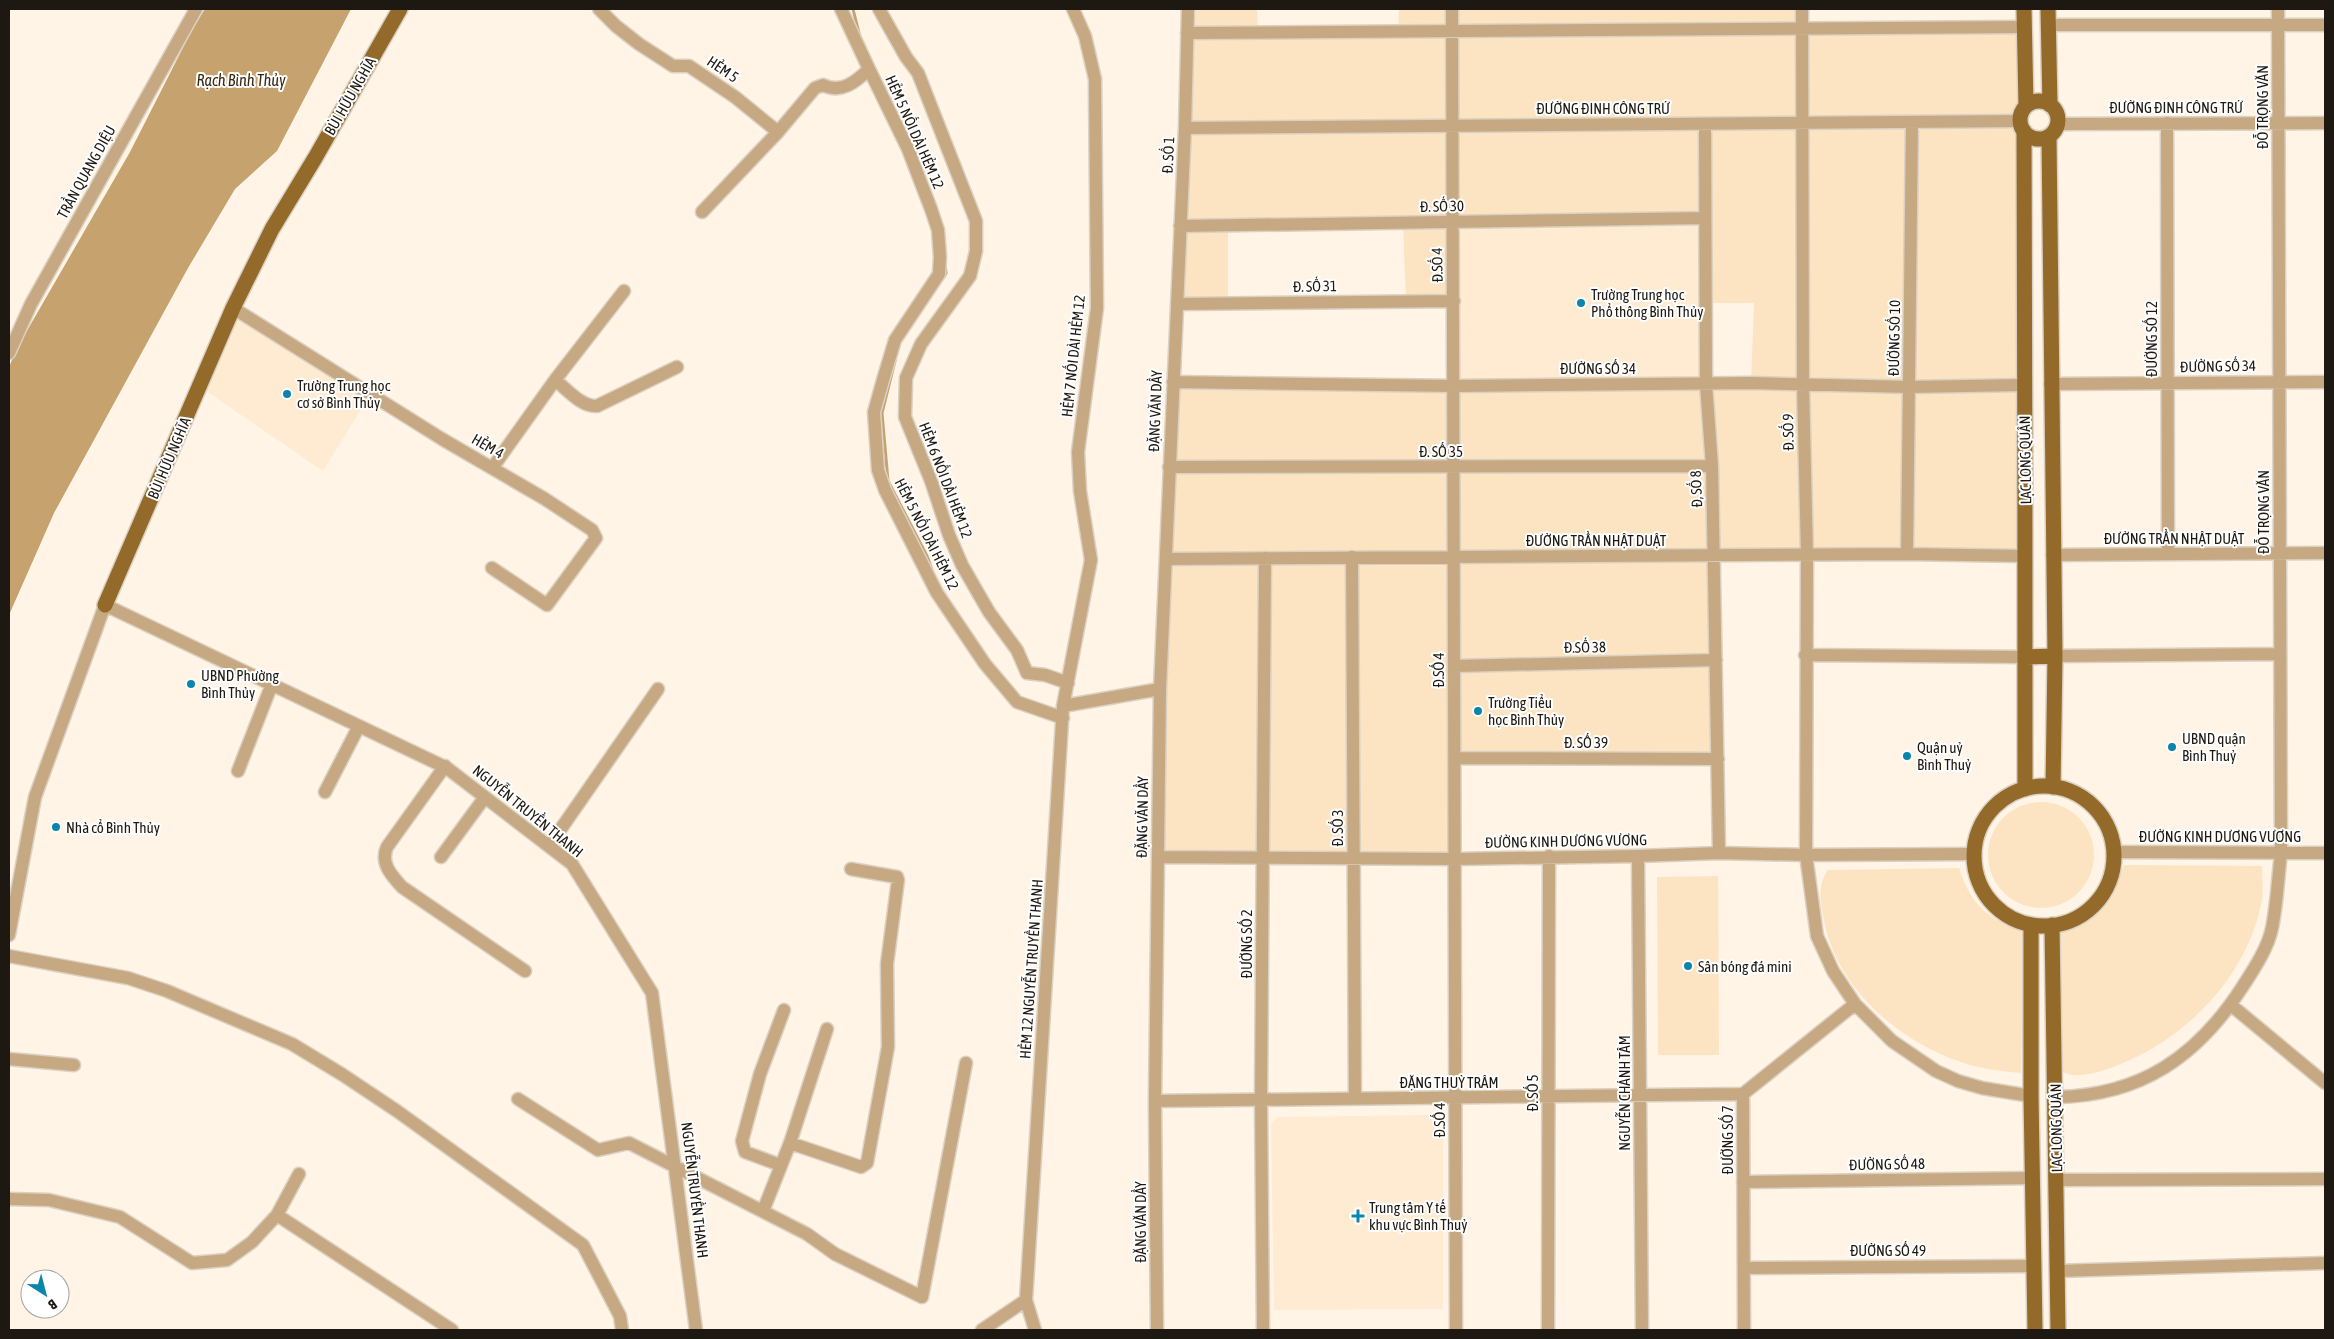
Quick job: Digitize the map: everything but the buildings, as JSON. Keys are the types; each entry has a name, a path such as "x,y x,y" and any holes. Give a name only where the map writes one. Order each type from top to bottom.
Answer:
{"main road":[{"name":"BÙI HỮU NGHĨA","path":"106,605 233,308 272,228 315,158 400,9"},
{"path":"2024,9 2026,106 2022,126 2028,137 2034,139 2054,130 2057,113 2050,105 2038,101 2026,106"},
{"path":"2048,9 2050,105"},
{"path":"2024,27 2048,25"},
{"name":"LẠC LONG QUÂN","path":"2022,126 2026,556 2024,789"},
{"name":"LẠC LONG QUÂN","path":"2053,787 2055,656 2050,384 2054,130"},
{"path":"2024,385 2050,384"},
{"path":"2026,556 2052,555"},
{"path":"2026,658 2055,656"},
{"path":"2053,787 2072,792 2089,802 2102,816 2110,833 2114,852 2112,873 2099,898 2090,908 2073,920 2052,925 2031,926 2017,922 1988,899 1977,878 1974,854 1978,832 1989,813 2005,798 2024,789 2053,787"},
{"name":"LẠC LONG QUÂN","path":"2052,925 2058,1330"},
{"name":"LẠC LONG QUÂN","path":"2031,926 2031,1096 2035,1330"},
{"path":"2031,1096 2056,1097"}],"street":[{"name":"TRẦN QUANG DIỆU","path":"9,353 31,304 196,9"},
{"name":"HẺM 5","path":"599,9 616,26 639,44 673,66 689,66 735,97 778,132"},
{"path":"702,212 778,132 815,88 822,85 839,90 858,80 869,69 840,9"},
{"name":"HẺM 6 NỐI DÀI HẺM 12","path":"879,9 906,57 918,73 976,221 976,251 970,276 921,344 906,378 905,417 962,565 990,612 1017,650 1027,673 1045,674 1068,683"},
{"name":"HẺM 7 NỐI DÀI HẺM 12","path":"1063,712 1091,560 1080,491 1078,452 1096,308 1095,79 1085,36 1073,9"},
{"name":"Đ. SỐ 1","path":"1177,304 1186,128 1188,9"},
{"name":"Đ.SỐ 4","path":"1452,9 1456,1330"},
{"name":"Đ. SỐ 9","path":"1802,9 1803,385 1807,554 1805,655 1806,855 1816,936 1833,971 1855,1004 1892,1041 1936,1071 1982,1088 2031,1096"},
{"name":"ĐỖ TRỌNG VĂN","path":"2056,1097 2103,1094 2137,1083 2169,1064 2202,1039 2232,1004 2254,970 2272,930 2281,853 2278,9"},
{"path":"2048,25 2325,25"},
{"path":"1187,33 2024,27"},
{"name":"HẺM 5 NỐI DÀI HẺM 12","path":"869,69 908,149 931,209 938,230 940,258 936,278 895,340 883,380 874,412 878,470 885,490 937,593 985,664 1017,702 1063,712"},
{"name":"ĐƯỜNG ĐINH CÔNG TRỨ","path":"1186,128 1912,122 2022,126"},
{"name":"ĐƯỜNG SỐ 10","path":"1907,554 1912,122"},
{"name":"ĐƯỜNG ĐINH CÔNG TRỨ","path":"2054,130 2167,124 2325,123"},
{"name":"Đ, SỐ 8","path":"1705,124 1706,384 1712,466 1719,853"},
{"name":"ĐƯỜNG SỐ 12","path":"2167,124 2168,554"},
{"name":"Đ. SỐ 30","path":"1180,226 1706,218"},
{"path":"493,467 555,380 624,291"},
{"name":"Đ. SỐ 31","path":"1177,304 1454,301"},
{"name":"ĐẶNG VĂN DẦY","path":"1157,1330 1155,1101 1160,689 1177,304"},
{"name":"HẺM 4","path":"233,308 442,439 493,467 592,530 596,538 547,605 492,568"},
{"path":"555,380 590,407 597,406 677,367"},
{"name":"ĐƯỜNG SỐ 34","path":"1173,382 1454,386 1706,384 1909,387 2024,385"},
{"name":"ĐƯỜNG SỐ 34","path":"2050,384 2325,382"},
{"name":"Đ. SỐ 35","path":"1169,467 1712,466"},
{"name":"ĐƯỜNG TRẦN NHẬT DUẬT","path":"2052,555 2325,553"},
{"name":"ĐƯỜNG TRẦN NHẬT DUẬT","path":"1166,559 1807,554 2026,556"},
{"name":"Đ. SỐ 3","path":"1352,557 1355,1098"},
{"name":"ĐƯỜNG SỐ 2","path":"1263,1330 1261,1099 1264,558"},
{"name":"NGUYỄN TRUYỀN THANH","path":"106,605 445,766 572,864 652,993 696,1330"},
{"name":"BÙI HỮU NGHĨA","path":"9,935 34,797 106,605"},
{"path":"2055,656 2279,654"},
{"path":"1805,655 2026,658"},
{"name":"Đ.SỐ 38","path":"1454,666 1716,660"},
{"path":"238,771 272,684"},
{"path":"548,846 658,689"},
{"path":"1063,712 1160,689"},
{"name":"HẺM 12 NGUYỄN TRUYỀN THANH","path":"1035,1330 1026,1300 1063,712"},
{"path":"325,792 359,726"},
{"name":"Đ. SỐ 39","path":"1455,758 1718,759"},
{"path":"445,766 388,847 384,860 390,874 402,887 525,971"},
{"path":"442,858 485,797"},
{"name":"ĐƯỜNG KINH DƯƠNG VƯƠNG","path":"2114,852 2325,853"},
{"name":"ĐƯỜNG KINH DƯƠNG VƯƠNG","path":"1158,857 1456,859 1719,853 1806,855 1974,854"},
{"name":"Đ. SỐ 5","path":"1548,1330 1549,856"},
{"name":"NGUYỄN CHÁNH TÂM","path":"1638,856 1642,1330"},
{"path":"790,1143 861,1167 867,1163 888,1047 887,964 898,880 896,877 851,869"},
{"path":"9,956 128,978 167,991 292,1044 343,1075 397,1111 583,1245 620,1316 622,1330"},
{"name":"ĐƯỜNG SỐ 7","path":"1744,1330 1742,1094 1855,1004"},
{"path":"2232,1004 2325,1083"},
{"path":"780,1165 745,1152 742,1142 760,1074 784,1010"},
{"path":"763,1211 790,1143 826,1029"},
{"path":"9,1060 74,1065"},
{"path":"518,1099 598,1150 629,1143 807,1234 835,1254 922,1297 966,1063"},
{"name":"ĐẶNG THUỲ TRÂM","path":"1155,1101 1641,1097 1742,1094"},
{"path":"9,1199 49,1200 120,1217 192,1263 227,1260 252,1242 277,1214 299,1174"},
{"name":"ĐƯỜNG SỐ 48","path":"1743,1182 2032,1178"},
{"path":"2057,1180 2325,1180"},
{"path":"277,1214 452,1330"},
{"path":"2057,1271 2325,1263"},
{"name":"ĐƯỜNG SỐ 49","path":"1744,1268 2033,1266"},
{"path":"982,1330 1026,1300"}],"shaded area":[{"path":"1188,9 1257,9 1258,32 1398,31 1399,9 1802,9 1802,27 2024,27 2026,106 2021,112 2020,121 2026,556 1714,555 1714,756 1456,755 1456,859 1158,857 1173,382 1751,383 1754,303 1712,303 1706,145 1705,218 1453,222 1454,301 1406,301 1403,223 1228,226 1228,303 1177,304"},
{"name":"Trường Trung học Phổ thông Bình Thủy","path":"1703,222 1707,381 1456,383 1456,225"},
{"name":"Trường Trung học cơ sở Bình Thủy","path":"237,316 369,396 323,471 206,391"},
{"path":"2041,802 2061,806 2079,817 2090,835 2094,855 2090,875 2079,893 2061,904 2041,908 2021,904 2003,893 1992,875 1988,855 1992,835 2003,817 2021,806"},
{"path":"2124,865 2262,866 2262,900 2255,927 2244,953 2229,977 2212,1000 2192,1020 2146,1052 2121,1064 2092,1074 2069,1074 2062,1072 2061,931 2085,920 2102,906 2114,889"},
{"path":"1959,868 1969,892 1982,909 2000,922 2024,933 2021,1073 1961,1062 1915,1041 1893,1026 1856,990 1842,968 1831,945 1824,921 1821,901 1822,882 1828,870"},
{"name":"Sân bóng đá mini","path":"1718,876 1719,1055 1658,1055 1657,877"},
{"name":"Trung tâm Y tế khu vực Bình Thuỷ","path":"1436,1115 1443,1123 1443,1309 1274,1310 1271,1123 1277,1117"}],"water":[{"name":"Rạch Bình Thủy","path":"205,9 351,9 277,151 235,189 188,268 54,513 9,615 9,367 17,348 130,152 194,26"}],"waterway":[{"path":"853,9 860,37"},
{"path":"944,277 946,273 945,264"},
{"path":"895,361 882,413 888,481 927,556 932,570"}],"place":[{"name":"Trường Trung học Phổ thông Bình Thủy","path":"1581,303"},
{"name":"Trường Trung học cơ sở Bình Thủy","path":"287,394"},
{"name":"UBND Phường Bình Thủy","path":"191,684"},
{"name":"Trường Tiểu học Bình Thủy","path":"1478,711"},
{"name":"UBND quận Bình Thuỷ","path":"2172,747"},
{"name":"Quận uỷ Bình Thuỷ","path":"1907,756"},
{"name":"Nhà cổ Bình Thủy","path":"56,827"},
{"name":"Sân bóng đá mini","path":"1688,966"},
{"name":"Trung tâm Y tế khu vực Bình Thuỷ","path":"1358,1216"}]}
